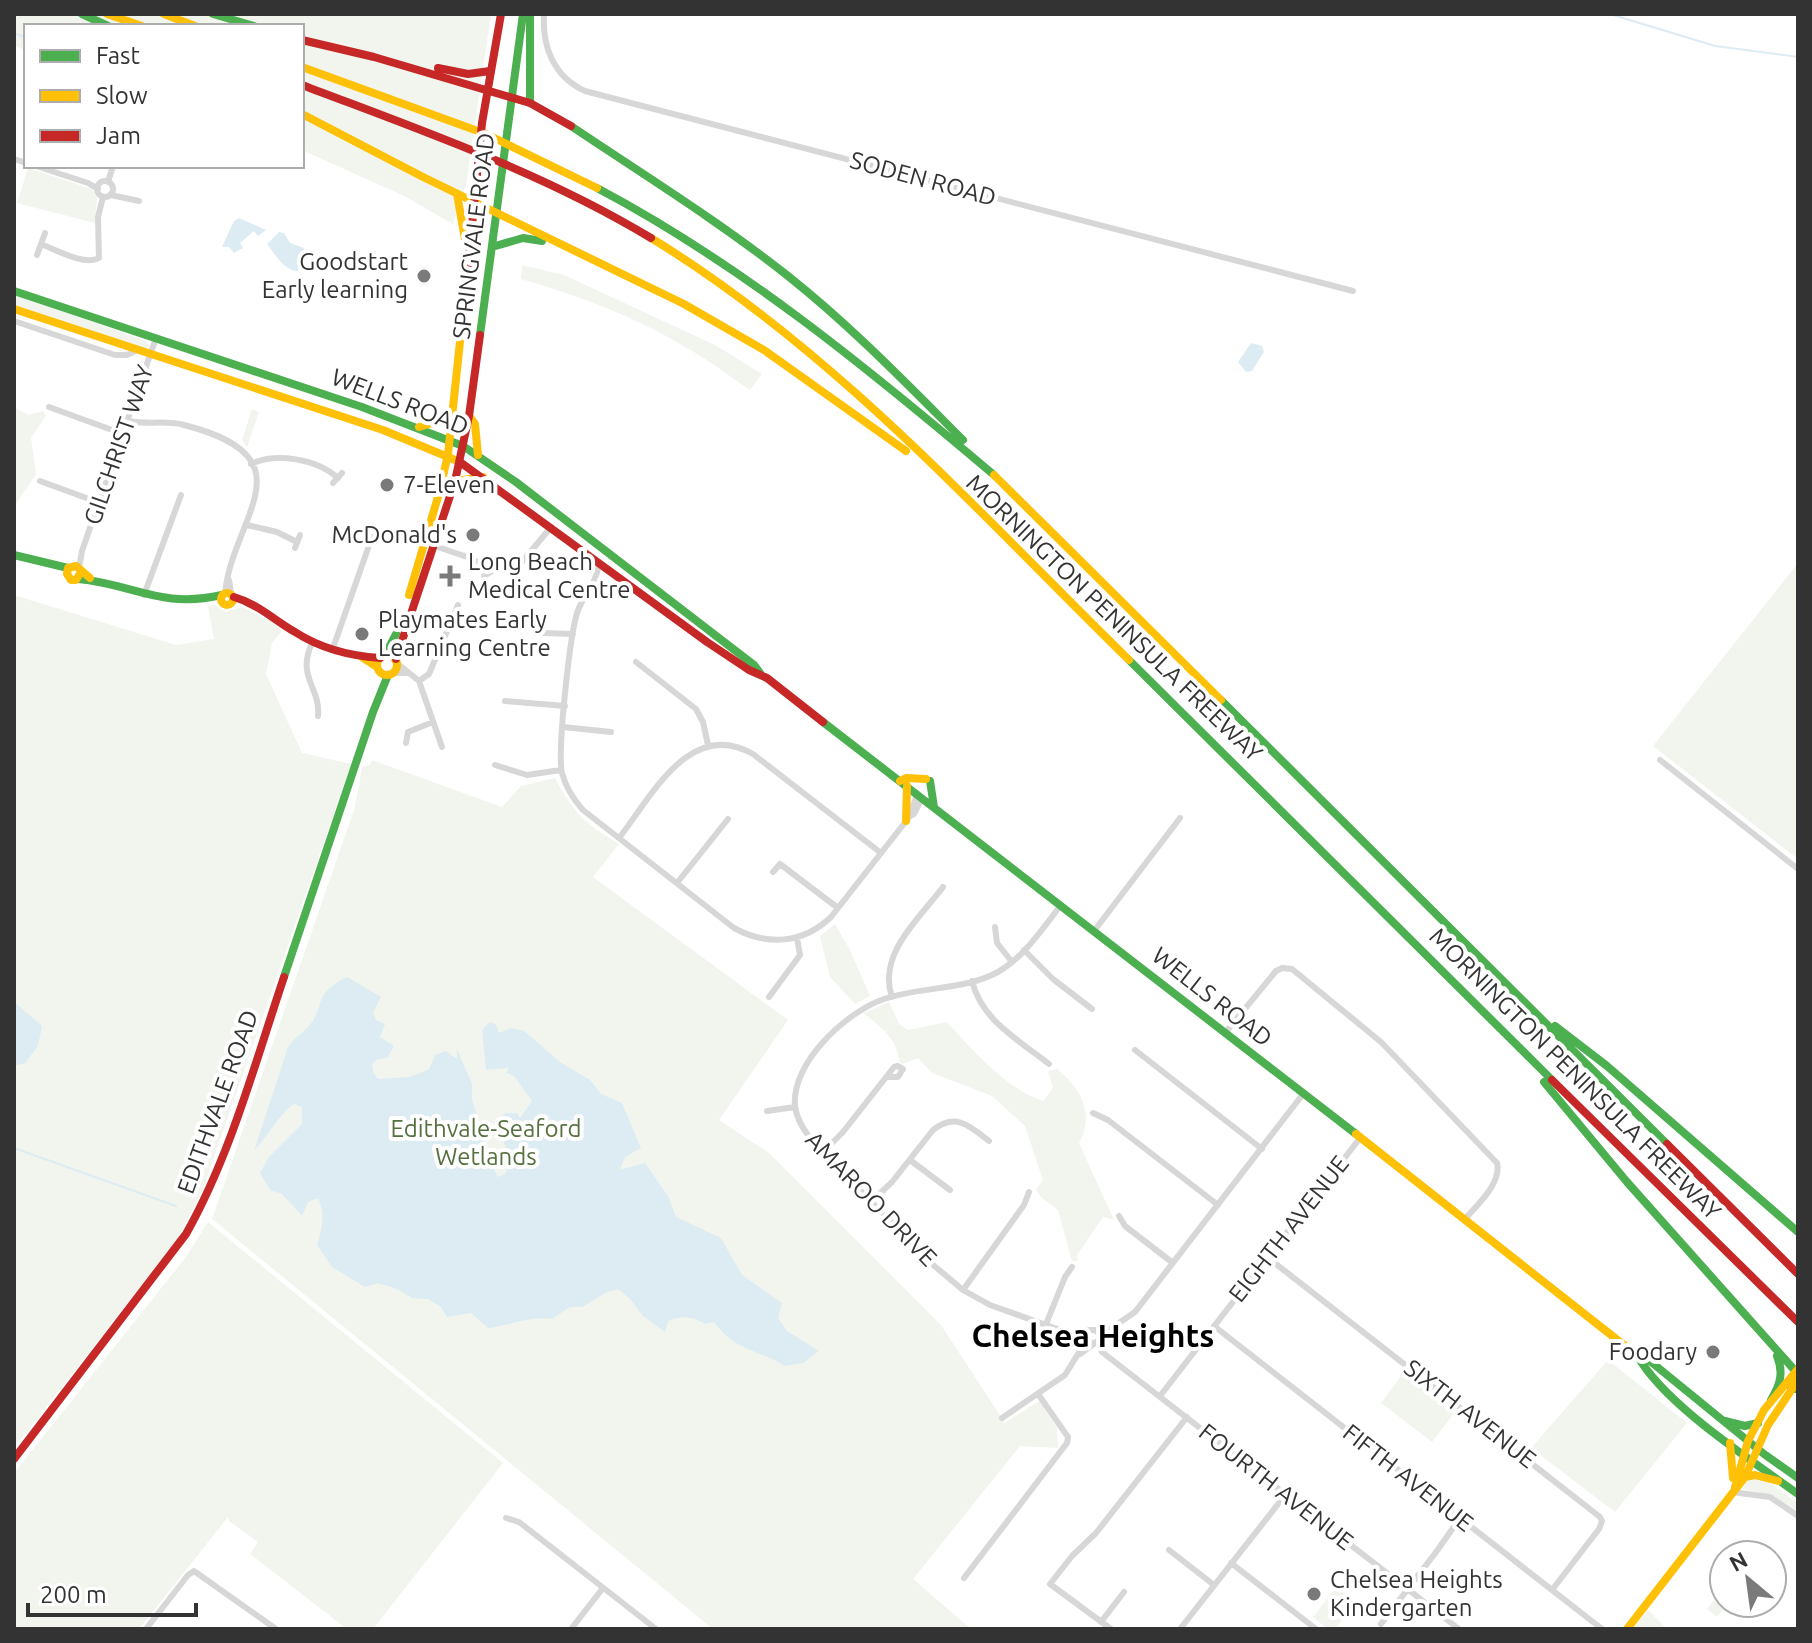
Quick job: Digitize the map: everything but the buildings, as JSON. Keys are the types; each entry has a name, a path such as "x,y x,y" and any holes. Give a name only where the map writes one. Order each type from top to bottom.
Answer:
{"main road":[{"path":"82,14 104,24"},
{"path":"107,14 136,24"},
{"path":"164,14 190,24"},
{"path":"213,14 247,24"},
{"name":"SPRINGVALE ROAD","path":"448,456 474,201 490,71 501,14"},
{"name":"SPRINGVALE ROAD","path":"460,462 469,416 523,14"},
{"path":"530,14 530,103"},
{"path":"304,40 488,90 530,103 561,119 739,239 789,277 918,392 1010,489"},
{"path":"374,57 468,74 490,71"},
{"name":"MORNINGTON PENINSULA FREEWAY","path":"304,68 465,126 524,151 653,221 752,285 870,371 1010,489 1798,1274"},
{"name":"MORNINGTON PENINSULA FREEWAY","path":"304,86 462,145 568,193 678,254 746,302 815,359 982,517 1798,1322"},
{"path":"304,115 594,263"},
{"path":"457,194 469,258"},
{"path":"492,247 534,238 684,304 764,350 854,411 911,454 982,517"},
{"name":"WELLS ROAD","path":"14,291 419,427 450,439 478,455 754,665 760,673 1798,1478"},
{"name":"WELLS ROAD","path":"14,309 383,430 448,456 483,477 707,642 749,670 760,673"},
{"path":"419,427 454,413"},
{"path":"469,416 475,424 478,455"},
{"name":"EDITHVALE ROAD","path":"14,1459 156,1277 190,1229 206,1198 227,1145 387,665 401,638 428,544 448,456"},
{"name":"EDITHVALE ROAD","path":"428,544 460,462"},
{"path":"455,481 483,477"},
{"path":"14,555 144,595 177,601 227,597 251,604 313,641 387,665"},
{"path":"908,819 903,783 906,778 928,780 934,807"},
{"path":"1513,993 1607,1066 1798,1232"},
{"path":"1495,1024 1627,1182 1798,1374"},
{"path":"1745,1477 1748,1441 1782,1375 1781,1364 1771,1346"},
{"name":"WELLS ROAD","path":"1637,1355 1638,1363 1666,1391 1798,1494"},
{"path":"1733,1488 1748,1457 1795,1389 1798,1374"},
{"path":"1771,1400 1798,1374"},
{"path":"1720,1419 1745,1426 1758,1423"},
{"path":"1730,1443 1733,1488"},
{"path":"1627,1629 1733,1488 1745,1477 1755,1475 1782,1483"}],"street":[{"name":"SODEN ROAD","path":"544,14 544,39 552,61 568,81 585,91 1353,291"},
{"path":"42,168 106,187 139,201"},
{"path":"41,244 88,261 99,258 99,209 112,168"},
{"path":"37,255 45,233"},
{"name":"WELLS ROAD","path":"14,321 115,355 127,355 137,350"},
{"name":"GILCHRIST WAY","path":"74,571 156,338"},
{"path":"49,407 123,434"},
{"path":"129,421 147,425 187,425 234,443 244,451 251,464 257,490 229,577 227,597"},
{"path":"251,464 266,458 285,457 328,470 338,478"},
{"path":"40,481 100,503"},
{"path":"144,595 181,495"},
{"path":"247,525 277,532 297,542"},
{"path":"428,544 475,560 487,574 521,562 551,527"},
{"path":"333,648 372,537"},
{"path":"599,562 596,581 581,602 573,634 561,770 572,798 583,810 734,928 746,935 771,941 797,938 818,929 914,814 920,796"},
{"path":"596,581 615,575"},
{"path":"419,681 429,674 458,605"},
{"path":"454,615 471,621 477,618"},
{"path":"541,633 573,634"},
{"path":"313,641 307,654 306,673 318,704 318,716"},
{"path":"636,662 696,709 703,722 708,745"},
{"path":"387,665 419,681 442,747"},
{"path":"505,701 565,706"},
{"path":"406,743 408,732 433,722"},
{"path":"563,727 611,732"},
{"path":"619,838 682,759 708,745 732,745 753,754 881,853"},
{"path":"1660,760 1798,869"},
{"path":"495,765 527,775 561,770"},
{"path":"1094,931 1180,818"},
{"path":"677,883 728,819"},
{"path":"773,872 780,864 838,908"},
{"path":"892,997 888,979 895,950 943,887"},
{"name":"AMAROO DRIVE","path":"1061,905 1024,950 995,974 892,997 856,1013 829,1037 804,1069 797,1086 795,1107 805,1132 823,1152 932,1264 963,1290 990,1305 1046,1324 1075,1338 1092,1338"},
{"path":"995,927 997,943 1012,962"},
{"path":"769,997 800,955 797,938"},
{"path":"1024,950 1053,979 1092,1009"},
{"path":"1225,1033 1276,971 1292,969 1381,1042 1497,1163 1496,1181 1465,1219"},
{"path":"972,981 987,1016 1049,1064"},
{"path":"1135,1050 1262,1149"},
{"path":"823,1152 843,1132 886,1077"},
{"path":"1002,1418 1065,1375 1080,1349 1092,1338 1135,1312 1303,1094"},
{"path":"767,1111 795,1107"},
{"path":"1093,1113 1108,1120 1218,1205"},
{"path":"871,1202 933,1130 949,1120 964,1122 989,1141"},
{"name":"EIGHTH AVENUE","path":"1160,1396 1360,1138"},
{"path":"910,1160 950,1190"},
{"path":"963,1290 1024,1205 1029,1192"},
{"path":"1119,1216 1125,1226 1173,1263"},
{"name":"SIXTH AVENUE","path":"1267,1257 1596,1513 1602,1521 1599,1529 1552,1590"},
{"path":"1046,1324 1072,1267"},
{"name":"FIFTH AVENUE","path":"1214,1326 1602,1629"},
{"name":"AMAROO DRIVE","path":"1063,1331 1092,1338"},
{"path":"1075,1338 1080,1349"},
{"path":"1075,1359 1092,1338"},
{"name":"FOURTH AVENUE","path":"1092,1338 1102,1352 1459,1629"},
{"path":"964,1578 1067,1443 1068,1437 1038,1394"},
{"path":"1111,1629 1050,1584 1072,1556 1096,1533 1187,1417"},
{"path":"1733,1488 1771,1498 1798,1516"},
{"path":"1180,1629 1286,1494"},
{"path":"506,1518 519,1522 656,1629"},
{"path":"1379,1626 1460,1518"},
{"path":"1169,1550 1214,1585"},
{"path":"1231,1563 1316,1629"},
{"path":"146,1629 194,1571 276,1629"},
{"path":"571,1629 603,1588"},
{"path":"1101,1622 1124,1592"}],"green space":[{"path":"14,14 491,14 466,185 453,224 404,196 304,151 304,24 24,24 24,49 14,46"},
{"path":"28,168 92,189 97,198 95,223 17,203"},
{"path":"522,265 564,275 715,345 762,374 750,390 648,326 564,292 521,279"},
{"path":"14,294 146,341 150,346 145,349 14,306"},
{"path":"14,407 28,415 43,411 46,416 31,438 36,474 14,507"},
{"path":"252,409 259,412 247,447 242,440"},
{"path":"1798,563 1798,859 1653,746"},
{"path":"14,595 176,645 214,639 208,607 214,605 226,612 242,607 269,620 282,631 272,643 266,674 302,753 351,764 203,1189 175,1243 14,1448"},
{"name":"Edithvale-Seaford Wetlands","path":"372,760 502,807 521,786 555,778 581,817 619,844 593,877 788,1020 719,1120 769,1153 941,1325 1005,1423 1039,1401 1057,1428 1058,1448 1020,1446 913,1579 971,1629 713,1629 212,1219 355,807 362,767 370,765"},
{"path":"835,924 870,996 855,1004 830,977 820,936"},
{"path":"889,1002 899,1024 908,1030 947,1022 991,1068 1030,1096 1043,1101 1053,1088 1048,1071 1057,1069 1073,1084 1085,1112 1086,1122 1079,1143 1114,1220 1103,1217 1077,1255 1078,1261 1072,1261 1058,1210 1036,1190 1043,1180 1025,1126 992,1096 932,1073 918,1058 902,1064 899,1062 892,1040 863,1013"},
{"path":"208,1222 503,1463 373,1629 347,1629 250,1554 258,1542 229,1521 228,1517 139,1629 14,1629 14,1473 186,1257"},
{"path":"1608,1360 1687,1423 1615,1512 1531,1448"},
{"path":"1404,1372 1455,1412 1432,1442 1381,1403"},
{"path":"1755,1478 1772,1484 1798,1504 1798,1512 1772,1495 1742,1489 1747,1481"},
{"path":"1336,1587 1356,1602 1335,1629 1328,1629 1313,1617"},
{"path":"1648,1610 1667,1629 1633,1629"}],"shaded area":[{"path":"239,218 266,230 258,236 254,231 240,243 243,248 234,253 229,247 222,247 234,221"},
{"path":"279,232 284,233 290,243 304,248 298,271 284,265 267,244"},
{"path":"1251,343 1262,346 1264,352 1252,371 1246,372 1238,362"},
{"path":"347,977 381,997 373,1013 376,1020 385,1024 380,1037 394,1046 387,1058 378,1059 372,1064 378,1079 410,1077 429,1069 435,1055 446,1051 457,1059 457,1049 472,1084 472,1100 497,1177 505,1174 508,1160 497,1121 505,1113 517,1113 520,1118 532,1101 514,1076 506,1073 509,1068 486,1070 482,1030 490,1022 496,1025 499,1033 511,1028 524,1031 560,1062 590,1080 601,1094 622,1103 641,1148 625,1157 620,1170 645,1163 668,1196 676,1217 721,1238 742,1275 782,1303 778,1318 787,1331 819,1351 803,1363 785,1366 738,1344 714,1322 705,1324 682,1317 668,1321 665,1332 643,1316 618,1289 582,1307 570,1307 552,1319 488,1328 471,1313 447,1317 441,1307 428,1299 412,1298 378,1283 365,1287 332,1267 317,1245 323,1216 318,1198 308,1202 302,1216 282,1194 270,1190 260,1173 269,1157 302,1124 302,1107 294,1104 289,1107 254,1151 288,1047 313,1020 328,989"},
{"path":"14,1002 42,1026 38,1046 25,1063 14,1066"}],"waterway":[{"path":"1610,14 1715,46 1798,57"},
{"path":"14,33 24,37"},
{"path":"14,1148 176,1206"}],"traffic: fast":[{"path":"82,14 104,24"},
{"path":"213,14 247,24"},
{"path":"480,335 523,14"},
{"path":"530,16 530,103"},
{"path":"571,126 709,218 788,276 856,335 963,440"},
{"path":"597,188 702,250 803,321 994,475"},
{"path":"492,247 523,238 542,241"},
{"path":"14,291 362,407 463,446"},
{"path":"463,446 516,482 754,665 760,673"},
{"path":"14,555 68,568"},
{"path":"78,579 181,599 222,595"},
{"path":"385,655 396,634"},
{"path":"1129,660 1552,1080"},
{"path":"284,977 388,675"},
{"path":"1221,700 1667,1144"},
{"path":"823,722 1356,1134"},
{"path":"930,781 934,807"},
{"path":"1555,1026 1607,1066 1798,1232"},
{"path":"1544,1082 1627,1182 1798,1374"},
{"path":"1634,1353 1645,1357 1798,1478"},
{"path":"1637,1355 1650,1374 1687,1412 1798,1494"},
{"path":"1771,1400 1780,1379 1777,1356"},
{"path":"1791,1389 1798,1389"},
{"path":"1725,1421 1745,1426 1758,1423"}],"traffic: slow":[{"path":"107,14 136,24"},
{"path":"164,14 190,24"},
{"path":"304,68 486,134 597,188"},
{"path":"304,115 423,177 684,304 764,350 906,451"},
{"path":"457,194 466,245"},
{"path":"651,238 718,282 842,381 902,435 1129,660"},
{"path":"409,595 448,454 468,267"},
{"path":"14,309 383,430 460,462"},
{"path":"419,427 454,413"},
{"path":"470,417 475,424 478,455"},
{"path":"994,475 1221,700"},
{"path":"455,481 483,477"},
{"path":"81,572 76,580 71,580 67,574 68,568 76,566 90,578"},
{"path":"227,593 233,599 227,605 221,599 227,593"},
{"path":"383,655 391,655 397,665 391,675 383,675 377,669 377,661 383,655"},
{"path":"363,658 377,667"},
{"path":"900,781 906,778 926,779"},
{"path":"906,821 907,786"},
{"path":"1356,1134 1634,1353"},
{"path":"1735,1487 1748,1441 1764,1410 1798,1369"},
{"path":"1627,1629 1745,1477 1768,1425 1798,1380"},
{"path":"1730,1443 1733,1478"},
{"path":"1745,1477 1755,1475 1778,1481"}],"traffic: jam":[{"path":"468,267 482,123 501,14"},
{"path":"304,40 374,57 530,103 571,126"},
{"path":"438,68 468,74 490,71"},
{"path":"304,86 524,172 651,238"},
{"path":"396,659 455,481 469,416 480,335"},
{"path":"460,462 707,642 749,670 767,678 823,722"},
{"path":"234,597 315,643 347,653 380,658"},
{"path":"14,1459 186,1234 229,1140 284,977"},
{"path":"1552,1080 1798,1322"},
{"path":"1667,1144 1798,1274"}],"place":[{"name":"Goodstart Early learning","path":"424,276"},
{"name":"7-Eleven","path":"387,485"},
{"name":"McDonald's","path":"473,535"},
{"name":"Long Beach Medical Centre","path":"450,576"},
{"name":"Playmates Early Learning Centre","path":"362,634"},
{"name":"Foodary","path":"1713,1352"},
{"name":"Chelsea Heights Kindergarten","path":"1314,1594"}],"district":[{"name":"Chelsea Heights","path":"1093,1336"}]}
